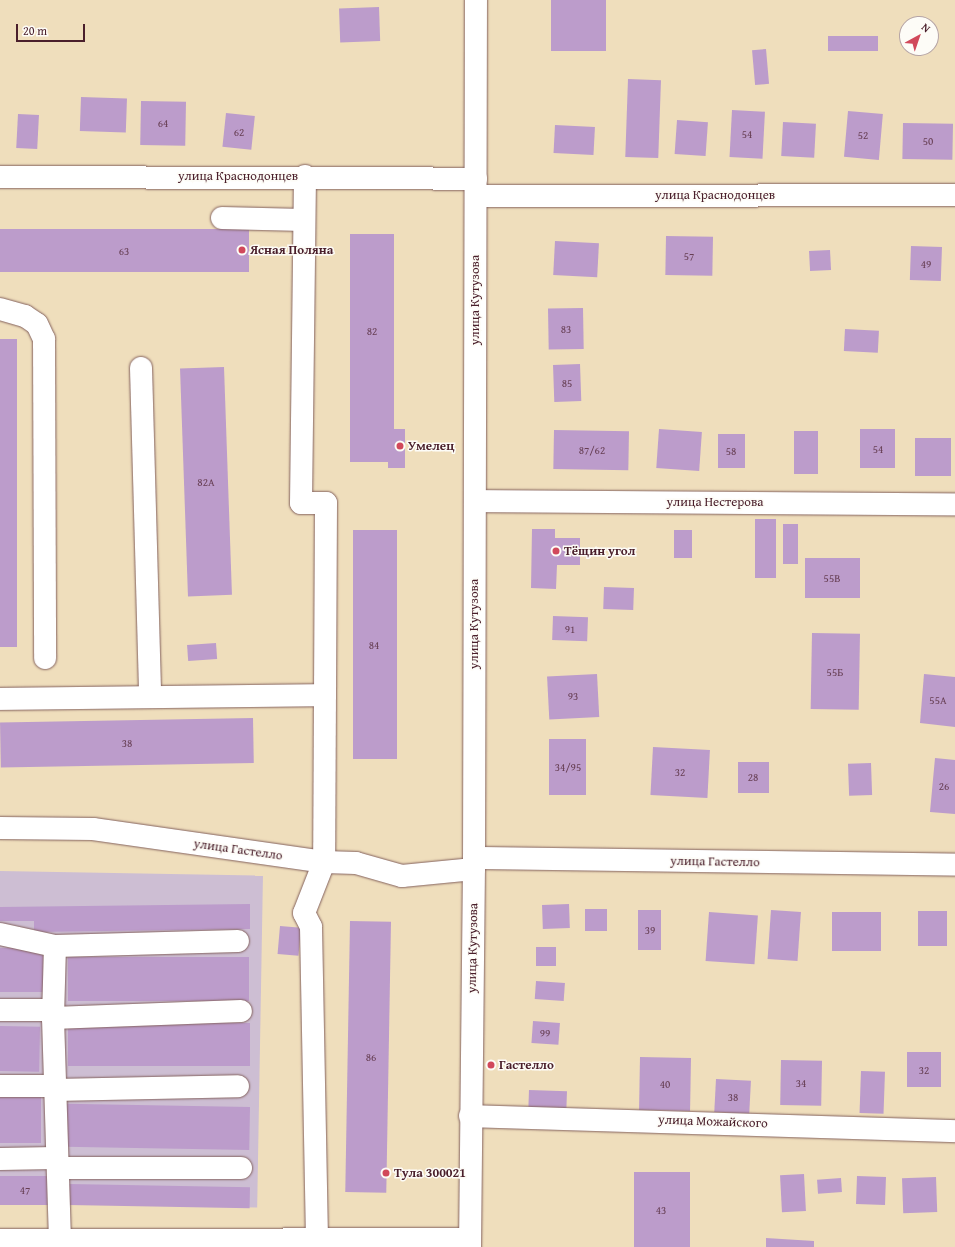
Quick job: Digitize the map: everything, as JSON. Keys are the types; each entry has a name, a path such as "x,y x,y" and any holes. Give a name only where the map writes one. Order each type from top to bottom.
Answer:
{"street":[{"name":"улица Кутузова","path":"470,1243 470,1116 474,863 476,0"},
{"name":"улица Краснодонцев","path":"0,177 306,176 476,188 955,195"},
{"path":"306,176 302,220 301,502 326,503 324,862 304,913 311,926 317,1242"},
{"path":"222,218 302,220"},
{"path":"0,309 25,316 37,324 44,339 44,658"},
{"path":"141,368 150,697"},
{"name":"улица Нестерова","path":"475,501 955,504"},
{"path":"0,699 325,695"},
{"name":"улица Гастелло","path":"0,828 93,829 324,862 356,863 402,876 474,863 955,865"},
{"path":"0,934 56,946 238,941"},
{"path":"56,946 52,1014 60,1244"},
{"path":"0,1010 52,1014 240,1011"},
{"path":"0,1086 55,1088 238,1086"},
{"name":"улица Можайского","path":"470,1116 955,1131"},
{"path":"0,1159 57,1163 241,1168"},
{"path":"0,1240 60,1244 317,1242 470,1243"}],"shaded area":[{"path":"0,871 263,876 257,1208 0,1203"}],"building":[{"path":"551,0 606,0 606,51 551,51"},
{"path":"379,7 380,41 340,42 339,8"},
{"path":"828,36 878,36 878,51 828,51"},
{"path":"766,49 769,84 755,85 752,50"},
{"path":"628,79 661,80 658,158 625,157"},
{"path":"81,97 127,99 126,133 80,131"},
{"path":"141,101 186,102 185,146 140,145"},
{"path":"732,110 765,112 762,159 730,157"},
{"path":"848,111 883,114 879,160 844,157"},
{"path":"226,113 255,116 251,150 222,147"},
{"path":"18,114 39,115 37,149 16,148"},
{"path":"677,120 708,122 706,156 675,154"},
{"path":"783,122 816,124 814,158 781,156"},
{"path":"903,123 953,124 952,160 902,159"},
{"path":"555,125 595,127 593,155 554,153"},
{"path":"0,229 249,229 249,272 0,272"},
{"path":"350,234 394,234 394,429 405,429 405,468 388,468 388,462 350,462"},
{"path":"666,236 713,237 712,276 665,275"},
{"path":"555,241 599,243 597,277 553,275"},
{"path":"911,246 942,247 941,281 910,280"},
{"path":"830,250 831,270 810,271 809,251"},
{"path":"583,308 584,349 549,350 548,309"},
{"path":"845,329 879,331 878,353 844,351"},
{"path":"0,339 17,339 17,647 0,647"},
{"path":"580,364 581,401 554,402 553,365"},
{"path":"224,367 232,595 188,596 180,369"},
{"path":"659,429 702,432 699,471 656,468"},
{"path":"860,429 895,429 895,468 860,468"},
{"path":"554,430 629,431 628,470 553,469"},
{"path":"794,431 818,431 818,474 794,474"},
{"path":"718,434 745,434 745,468 718,468"},
{"path":"915,438 951,438 951,476 915,476"},
{"path":"755,519 776,519 776,578 755,578"},
{"path":"783,524 798,524 798,564 783,564"},
{"name":"Тёщин угол","path":"532,529 555,529 555,538 580,538 580,565 557,565 556,589 531,588"},
{"path":"353,530 397,530 397,759 353,759"},
{"path":"674,530 692,530 692,558 674,558"},
{"path":"805,558 860,558 860,598 805,598"},
{"path":"604,587 634,588 633,610 603,609"},
{"path":"553,616 588,617 587,641 552,640"},
{"path":"812,633 860,634 859,710 811,709"},
{"path":"216,643 217,659 188,661 187,645"},
{"path":"597,674 599,717 549,720 547,677"},
{"path":"924,674 955,677 955,727 920,723"},
{"path":"253,718 254,763 1,767 0,722"},
{"path":"549,739 586,739 586,795 549,795"},
{"path":"653,747 710,750 707,798 650,795"},
{"path":"935,758 955,760 955,814 930,812"},
{"path":"738,762 769,762 769,793 738,793"},
{"path":"871,763 872,795 849,796 848,764"},
{"path":"250,904 250,929 34,932 34,921 0,921 0,907"},
{"path":"569,904 570,928 543,929 542,905"},
{"path":"585,909 607,909 607,931 585,931"},
{"path":"638,910 661,910 661,950 638,950"},
{"path":"771,910 801,912 798,961 768,959"},
{"path":"918,911 947,911 947,946 918,946"},
{"path":"709,912 758,915 754,964 706,961"},
{"path":"832,912 881,912 881,951 832,951"},
{"path":"350,921 391,922 386,1193 345,1192"},
{"path":"280,926 301,928 298,956 278,954"},
{"path":"536,947 556,947 556,966 536,966"},
{"path":"0,948 43,948 43,992 0,992"},
{"path":"68,957 249,957 249,1001 68,1001"},
{"path":"536,981 565,983 564,1001 535,999"},
{"path":"533,1021 560,1023 558,1045 531,1043"},
{"path":"68,1023 250,1023 250,1066 68,1066"},
{"path":"0,1026 40,1027 39,1072 0,1071"},
{"path":"907,1052 941,1052 941,1087 907,1087"},
{"path":"640,1057 691,1058 690,1111 639,1110"},
{"path":"781,1060 822,1061 821,1106 780,1105"},
{"path":"861,1071 885,1072 884,1114 860,1113"},
{"path":"716,1079 751,1081 749,1114 714,1112"},
{"path":"529,1090 567,1091 566,1108 528,1107"},
{"path":"0,1097 41,1097 41,1143 0,1143"},
{"path":"66,1104 250,1107 249,1150 65,1147"},
{"path":"634,1172 690,1172 690,1247 634,1247"},
{"path":"804,1174 806,1211 782,1212 780,1175"},
{"path":"0,1176 51,1176 51,1205 0,1205"},
{"path":"857,1176 886,1177 885,1205 856,1204"},
{"path":"936,1177 937,1212 903,1213 902,1178"},
{"path":"841,1178 842,1192 818,1194 817,1180"},
{"path":"69,1184 250,1187 250,1208 69,1205"},
{"path":"766,1238 814,1241 814,1247 766,1247"}],"place":[{"name":"Ясная Поляна","path":"242,250"},
{"name":"Умелец","path":"400,446"},
{"name":"Тёщин угол","path":"556,551"},
{"name":"Гастелло","path":"491,1065"},
{"name":"Тула 300021","path":"386,1173"}]}
